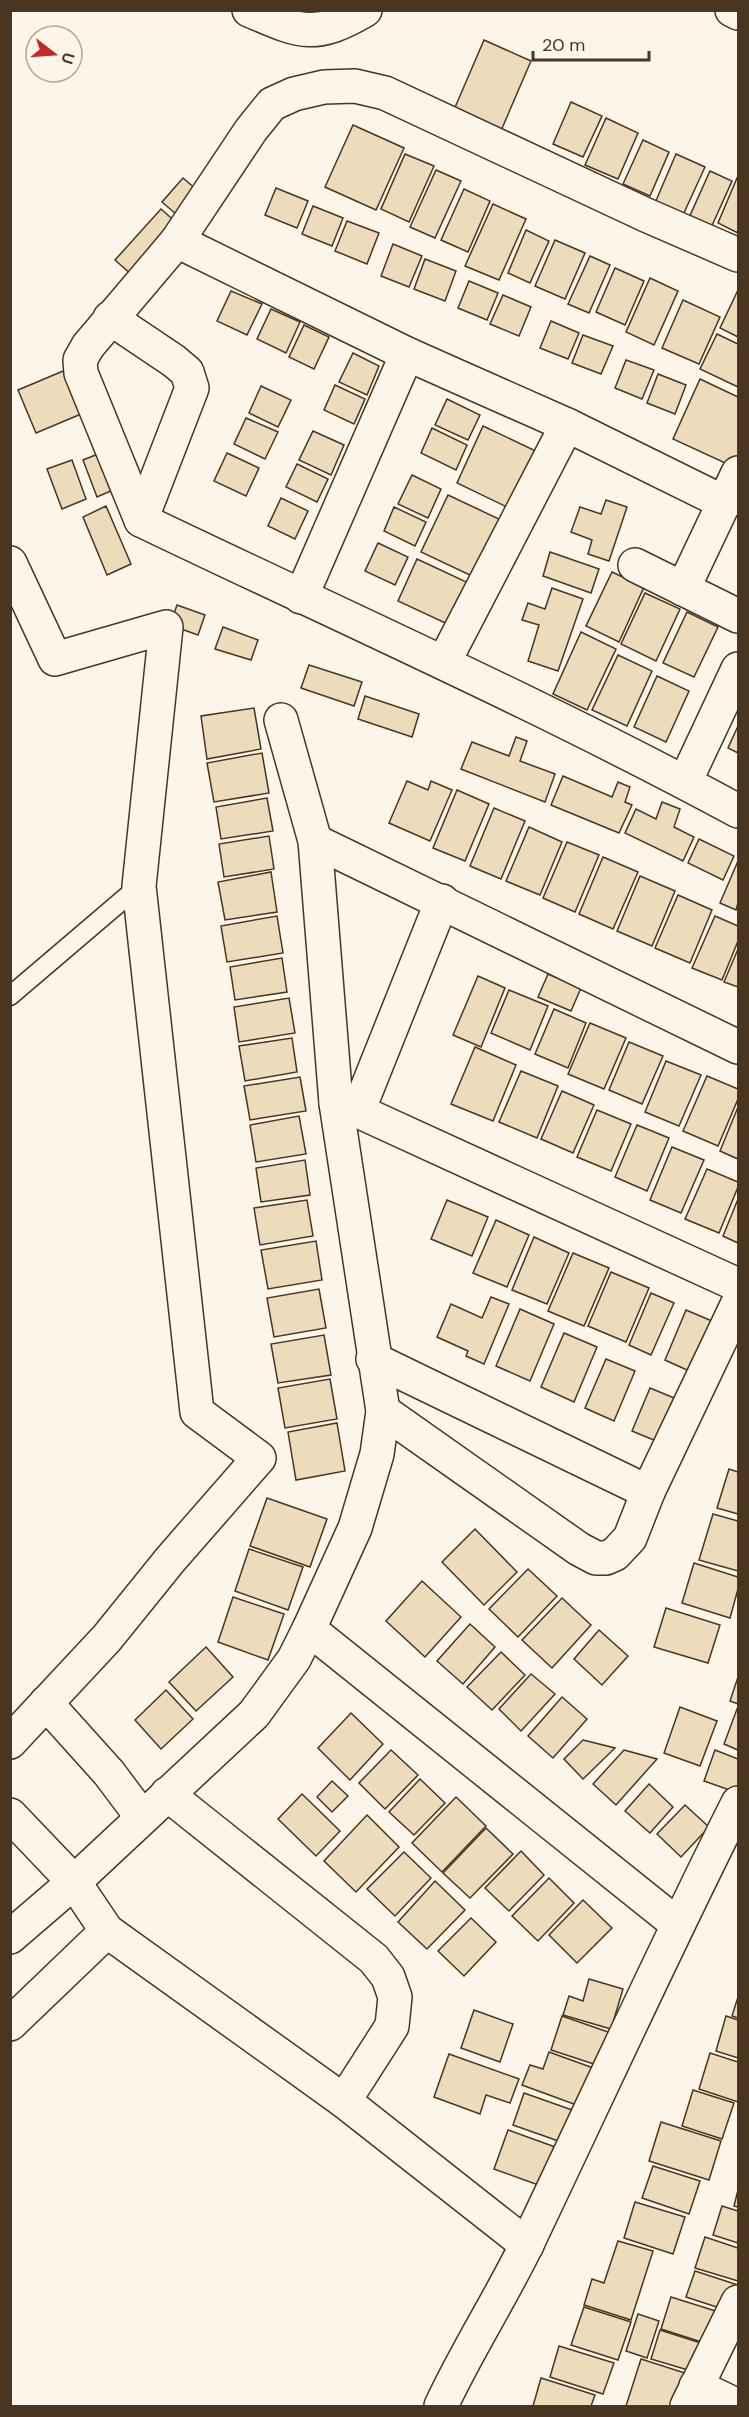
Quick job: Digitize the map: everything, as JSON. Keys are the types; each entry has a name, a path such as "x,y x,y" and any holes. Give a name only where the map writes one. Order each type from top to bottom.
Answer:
{"street":[{"path":"249,10 287,27 313,31 339,25 365,10"},
{"path":"732,10 738,13"},
{"path":"738,255 385,93 355,86 324,87 294,94 272,104 251,130 177,241 110,318 80,360 81,373 141,520 444,662 685,782 738,811"},
{"path":"177,241 407,354 567,425 725,503"},
{"path":"110,318 174,360 187,372 192,388 141,520"},
{"path":"302,597 407,354"},
{"path":"444,662 567,425"},
{"path":"683,589 738,473"},
{"path":"10,563 55,659 166,627 140,886 197,1412 259,1458 170,1560 107,1638 10,1742"},
{"path":"635,565 738,616"},
{"path":"685,782 738,669"},
{"path":"10,1937 74,1882 254,1714 294,1659 309,1629 355,1528 377,1454 383,1411 373,1359 347,1107 315,841 281,720"},
{"path":"315,841 738,1047"},
{"path":"347,1107 442,901"},
{"path":"347,1107 738,1285"},
{"path":"383,1411 579,1550 596,1558 606,1558 615,1554 630,1538 648,1492 738,1303"},
{"path":"373,1359 648,1492"},
{"path":"309,1629 677,1924"},
{"path":"46,1703 109,1773 142,1817"},
{"path":"167,1794 374,1959 388,1977 395,1997 392,2026 344,2101"},
{"path":"441,2406 461,2364 527,2245 677,1924 738,1803"},
{"path":"10,1815 74,1882 107,1931 344,2101 527,2245"},
{"path":"10,2024 107,1931"},
{"path":"738,2302 691,2396 738,2406"}],"lane":[{"path":"10,996 140,886"}],"building":[{"path":"484,40 531,61 500,133 453,112"},
{"path":"571,102 602,116 583,157 553,144"},
{"path":"606,118 638,133 618,179 585,165"},
{"path":"353,125 404,148 376,210 325,187"},
{"path":"643,140 669,152 650,196 623,184"},
{"path":"405,154 434,166 409,222 381,209"},
{"path":"676,154 705,167 683,215 655,203"},
{"path":"436,170 461,181 435,238 410,227"},
{"path":"710,171 732,181 710,230 688,220"},
{"path":"183,178 197,190 176,214 162,202"},
{"path":"738,179 738,233 718,223"},
{"path":"276,188 308,201 297,228 265,215"},
{"path":"464,189 490,201 468,252 441,240"},
{"path":"493,204 526,219 499,280 465,266"},
{"path":"313,206 343,218 332,246 302,234"},
{"path":"161,209 178,224 132,275 115,260"},
{"path":"347,221 379,233 367,264 335,251"},
{"path":"526,230 549,241 530,283 508,273"},
{"path":"555,240 585,253 565,299 535,286"},
{"path":"393,244 422,256 409,287 381,276"},
{"path":"590,256 610,265 589,313 568,304"},
{"path":"425,259 456,271 445,301 414,289"},
{"path":"615,268 644,281 625,325 596,312"},
{"path":"650,278 678,291 654,345 626,332"},
{"path":"469,281 498,293 487,320 458,308"},
{"path":"738,290 738,337 720,328"},
{"path":"231,291 262,304 247,335 217,321"},
{"path":"503,295 531,307 519,336 490,324"},
{"path":"683,300 720,317 699,364 662,348"},
{"path":"271,309 300,322 286,353 257,339"},
{"path":"551,321 579,333 568,359 540,348"},
{"path":"304,325 329,337 314,369 289,357"},
{"path":"717,334 738,344 738,387 700,369"},
{"path":"583,335 613,346 601,374 572,363"},
{"path":"353,353 379,366 367,395 339,382"},
{"path":"626,360 654,370 642,399 615,388"},
{"path":"75,366 93,409 36,433 18,390"},
{"path":"658,374 686,385 675,414 647,403"},
{"path":"700,379 738,397 738,464 736,468 673,439"},
{"path":"335,385 365,399 354,424 324,410"},
{"path":"261,386 291,400 278,427 249,413"},
{"path":"447,399 480,415 468,440 435,425"},
{"path":"246,418 278,432 265,459 234,444"},
{"path":"483,426 538,452 511,509 457,483"},
{"path":"432,428 467,445 456,470 421,453"},
{"path":"313,431 344,445 331,475 299,460"},
{"path":"108,450 122,486 97,497 83,460"},
{"path":"227,453 259,468 246,496 214,481"},
{"path":"72,460 86,499 62,509 47,469"},
{"path":"297,464 328,479 317,502 286,487"},
{"path":"412,475 441,489 428,518 398,504"},
{"path":"448,495 501,520 474,577 421,552"},
{"path":"281,498 308,511 295,539 268,526"},
{"path":"606,500 627,507 609,561 588,554 592,540 571,532 580,507 601,514"},
{"path":"106,506 131,564 107,575 83,517"},
{"path":"394,507 426,522 415,546 384,531"},
{"path":"378,543 408,557 395,585 365,571"},
{"path":"550,552 599,569 591,593 543,576"},
{"path":"417,559 475,586 456,628 398,601"},
{"path":"612,572 644,587 619,642 586,626"},
{"path":"552,588 583,599 558,671 528,661 539,625 522,620 528,603 545,609"},
{"path":"645,593 680,609 656,661 621,644"},
{"path":"177,605 205,615 198,635 170,625"},
{"path":"687,612 718,627 694,677 663,663"},
{"path":"223,627 258,640 251,660 215,649"},
{"path":"581,632 616,649 587,710 553,694"},
{"path":"618,655 652,671 627,726 592,710"},
{"path":"309,665 362,682 354,706 301,688"},
{"path":"657,676 689,691 666,742 634,727"},
{"path":"365,696 419,714 412,737 358,719"},
{"path":"254,708 261,749 207,759 201,716"},
{"path":"738,726 738,753 728,748"},
{"path":"516,737 527,741 520,761 555,774 545,802 461,769 472,742 509,756"},
{"path":"262,753 269,793 214,802 207,763"},
{"path":"563,776 612,797 618,782 630,787 625,802 632,805 619,833 551,805"},
{"path":"407,781 428,790 431,781 452,790 430,841 389,823"},
{"path":"457,790 489,804 465,861 433,848"},
{"path":"267,798 273,831 221,839 216,807"},
{"path":"662,802 680,809 674,827 694,837 683,861 625,833 636,809 656,819"},
{"path":"494,808 525,821 501,879 470,866"},
{"path":"529,827 562,842 540,895 506,881"},
{"path":"269,836 274,869 224,877 219,844"},
{"path":"699,839 734,856 723,880 688,863"},
{"path":"567,842 599,855 575,912 543,898"},
{"path":"603,857 638,872 613,929 579,914"},
{"path":"738,861 738,903 736,910 720,903"},
{"path":"271,872 277,912 225,920 218,882"},
{"path":"640,876 675,891 652,946 617,931"},
{"path":"678,895 712,910 690,963 655,948"},
{"path":"277,916 283,953 227,962 221,926"},
{"path":"715,916 738,926 738,941 722,980 692,968"},
{"path":"738,949 738,987 724,982"},
{"path":"282,958 287,992 235,1000 230,967"},
{"path":"548,974 581,988 571,1011 538,997"},
{"path":"478,976 505,988 481,1047 453,1035"},
{"path":"509,990 548,1006 530,1050 491,1033"},
{"path":"289,998 295,1033 239,1042 234,1007"},
{"path":"554,1009 586,1023 568,1068 535,1054"},
{"path":"590,1023 626,1038 604,1089 568,1074"},
{"path":"292,1038 297,1072 245,1081 239,1046"},
{"path":"629,1042 663,1056 642,1104 609,1090"},
{"path":"475,1047 516,1065 493,1121 451,1104"},
{"path":"666,1061 701,1075 679,1126 645,1112"},
{"path":"521,1071 558,1086 537,1138 499,1122"},
{"path":"707,1076 738,1089 738,1099 718,1146 683,1131"},
{"path":"300,1077 306,1111 250,1120 244,1086"},
{"path":"562,1091 594,1105 573,1153 541,1139"},
{"path":"738,1107 738,1159 720,1151"},
{"path":"597,1110 631,1124 611,1171 577,1157"},
{"path":"299,1116 306,1154 256,1162 250,1125"},
{"path":"637,1125 669,1138 647,1191 615,1177"},
{"path":"672,1147 704,1160 681,1213 650,1200"},
{"path":"305,1160 310,1195 261,1202 256,1168"},
{"path":"707,1169 738,1182 719,1233 685,1219"},
{"path":"738,1199 738,1243 723,1236"},
{"path":"307,1200 313,1236 260,1245 254,1208"},
{"path":"447,1200 488,1217 472,1256 431,1239"},
{"path":"496,1220 529,1235 507,1287 473,1273"},
{"path":"534,1237 569,1253 547,1304 512,1290"},
{"path":"316,1241 322,1280 268,1289 261,1250"},
{"path":"573,1253 609,1268 584,1326 548,1311"},
{"path":"611,1272 649,1288 626,1342 588,1326"},
{"path":"319,1289 326,1328 274,1337 267,1298"},
{"path":"651,1293 674,1303 651,1355 629,1345"},
{"path":"491,1297 509,1304 484,1364 466,1356 468,1351 437,1337 451,1304 482,1318"},
{"path":"520,1309 554,1324 530,1381 496,1366"},
{"path":"686,1310 719,1324 698,1375 665,1360"},
{"path":"564,1333 597,1347 574,1402 541,1387"},
{"path":"324,1335 331,1375 278,1383 271,1344"},
{"path":"606,1359 635,1371 614,1421 585,1408"},
{"path":"330,1379 337,1419 285,1428 278,1388"},
{"path":"650,1388 679,1400 661,1443 632,1431"},
{"path":"337,1423 345,1471 296,1480 288,1432"},
{"path":"729,1469 738,1472 738,1514 717,1508"},
{"path":"267,1498 327,1519 310,1567 250,1546"},
{"path":"713,1514 738,1521 738,1571 699,1560"},
{"path":"475,1529 517,1572 484,1605 442,1562"},
{"path":"249,1549 303,1567 288,1610 235,1591"},
{"path":"694,1563 738,1577 738,1589 730,1618 682,1603"},
{"path":"528,1569 557,1596 518,1637 489,1609"},
{"path":"422,1581 461,1617 425,1657 386,1621"},
{"path":"233,1597 284,1614 268,1660 218,1642"},
{"path":"562,1598 591,1625 552,1668 522,1640"},
{"path":"666,1608 720,1625 708,1663 654,1647"},
{"path":"470,1624 495,1647 463,1684 437,1661"},
{"path":"599,1630 628,1656 602,1685 574,1659"},
{"path":"206,1647 233,1677 196,1711 169,1682"},
{"path":"501,1652 525,1675 492,1710 467,1687"},
{"path":"531,1674 555,1694 521,1731 499,1709"},
{"path":"738,1677 738,1704 730,1701"},
{"path":"166,1690 193,1719 161,1749 135,1720"},
{"path":"562,1697 587,1719 553,1758 528,1736"},
{"path":"680,1707 717,1721 700,1766 664,1753"},
{"path":"738,1710 738,1750 724,1744"},
{"path":"351,1713 383,1744 350,1780 318,1748"},
{"path":"583,1740 615,1748 583,1779 564,1759"},
{"path":"391,1750 418,1775 385,1809 359,1783"},
{"path":"624,1750 657,1759 616,1805 593,1784"},
{"path":"715,1750 738,1759 738,1793 704,1781"},
{"path":"420,1779 445,1803 414,1835 389,1812"},
{"path":"332,1781 348,1796 332,1812 317,1797"},
{"path":"649,1784 673,1807 650,1833 625,1811"},
{"path":"302,1794 340,1831 316,1856 278,1819"},
{"path":"456,1797 486,1826 442,1872 412,1843"},
{"path":"685,1805 709,1827 681,1857 657,1834"},
{"path":"367,1815 399,1847 356,1892 324,1861"},
{"path":"486,1828 513,1854 470,1898 443,1873"},
{"path":"521,1851 544,1875 509,1911 485,1888"},
{"path":"404,1852 431,1878 395,1916 367,1889"},
{"path":"549,1878 574,1903 538,1941 512,1916"},
{"path":"435,1881 465,1910 427,1949 398,1922"},
{"path":"583,1900 612,1928 577,1963 549,1935"},
{"path":"471,1918 496,1942 464,1976 438,1951"},
{"path":"589,1979 623,1989 611,2029 563,2015 569,1996 583,2001"},
{"path":"738,1997 738,2018 732,2016"},
{"path":"474,2010 513,2024 500,2062 461,2048"},
{"path":"562,2016 611,2033 600,2066 551,2050"},
{"path":"726,2016 738,2020 738,2058 716,2051"},
{"path":"549,2052 596,2069 582,2107 522,2085 530,2065 543,2069"},
{"path":"710,2053 738,2062 738,2102 699,2089"},
{"path":"449,2054 519,2079 510,2103 486,2095 480,2114 434,2097"},
{"path":"693,2090 734,2103 722,2139 682,2126"},
{"path":"524,2093 575,2111 564,2143 513,2125"},
{"path":"661,2122 721,2141 709,2180 649,2161"},
{"path":"508,2130 558,2148 544,2187 494,2169"},
{"path":"653,2166 700,2181 689,2214 642,2198"},
{"path":"738,2190 738,2207 734,2206"},
{"path":"635,2202 685,2217 673,2254 624,2238"},
{"path":"722,2206 738,2211 738,2243 713,2235"},
{"path":"705,2237 738,2248 738,2281 695,2268"},
{"path":"618,2241 653,2251 631,2320 584,2305 592,2279 604,2283"},
{"path":"695,2271 738,2285 732,2312 686,2297"},
{"path":"671,2297 722,2313 711,2345 661,2329"},
{"path":"584,2307 631,2322 618,2360 571,2345"},
{"path":"638,2314 659,2321 647,2358 626,2351"},
{"path":"660,2330 707,2345 698,2373 651,2359"},
{"path":"559,2346 614,2363 603,2394 550,2377"},
{"path":"641,2359 691,2375 681,2406 626,2406"},
{"path":"541,2378 595,2395 591,2406 533,2406"}]}
